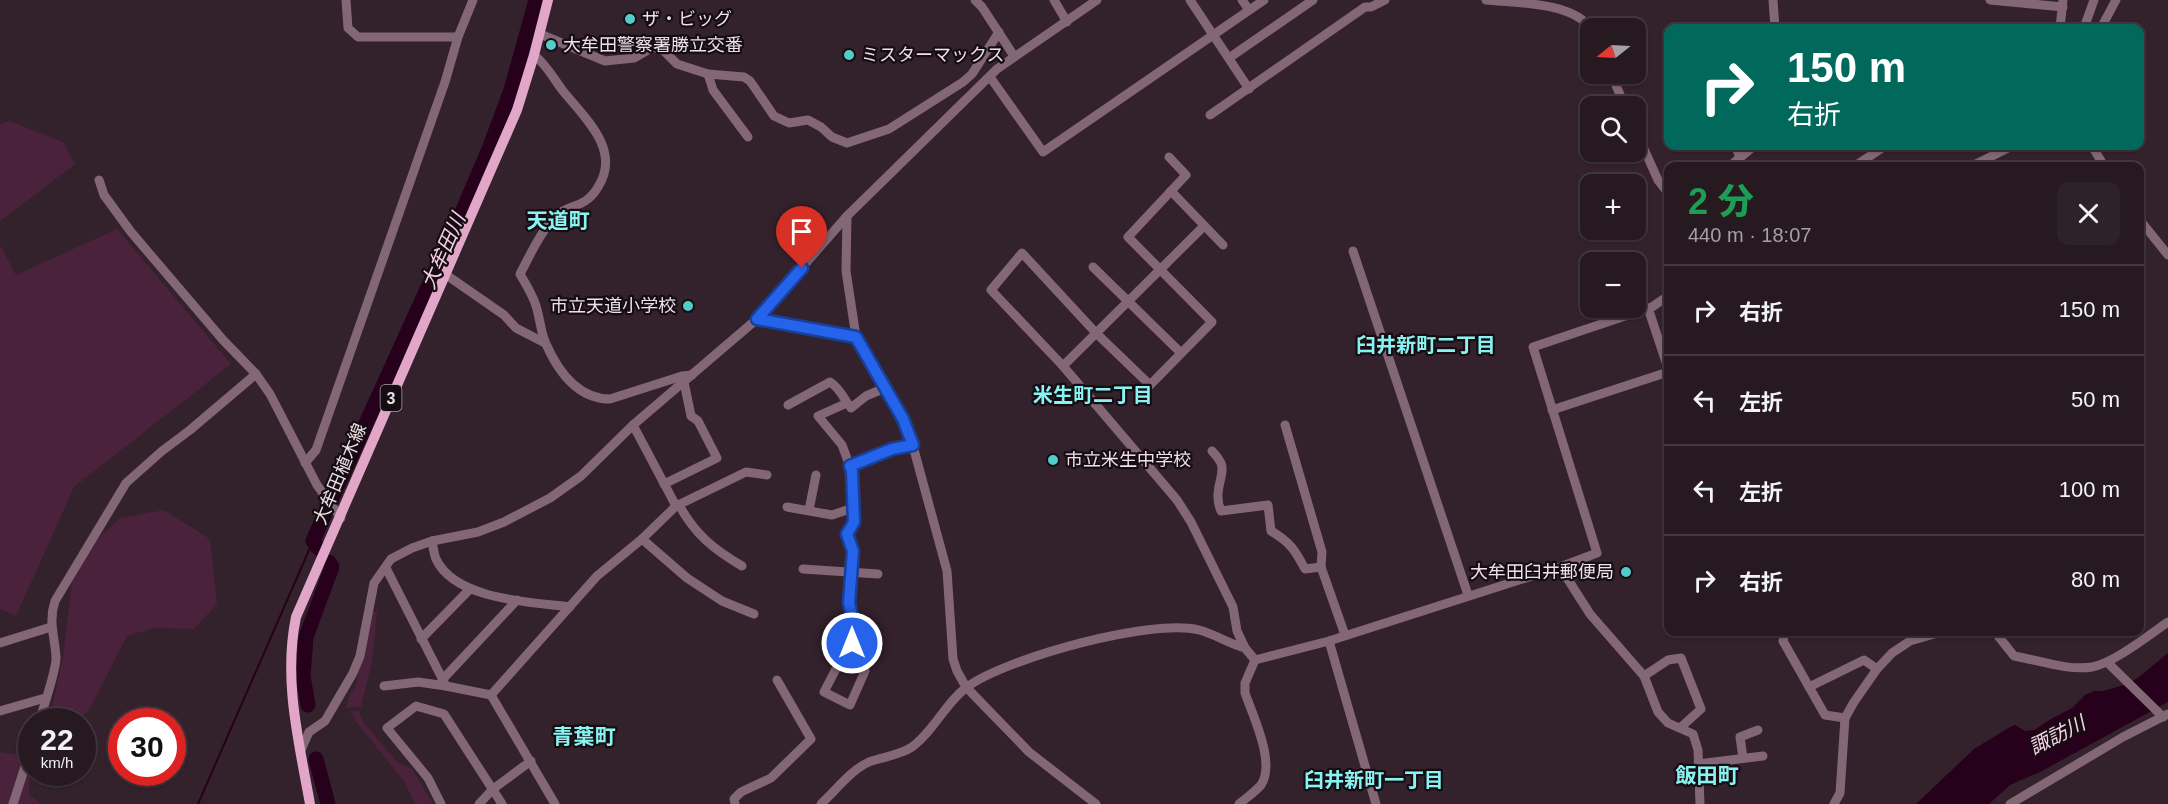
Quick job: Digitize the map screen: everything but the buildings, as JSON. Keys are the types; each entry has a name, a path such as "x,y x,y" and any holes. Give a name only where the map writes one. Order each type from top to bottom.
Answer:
{"main road":[{"name":"大牟田植木線","path":"310,804 290,676 291,643 296,617 517,110 548,0"}],"street":[{"path":"346,0 348,28 358,37 458,37"},
{"path":"305,463 316,450 445,82 458,37 473,0"},
{"path":"975,0 1014,56"},
{"path":"1053,0 1067,21"},
{"path":"301,750 309,732 325,721 353,673 360,656 374,583 391,559 432,541 478,532 504,522 532,509 581,476 633,425 757,319 847,216 990,77 1014,56 1097,0"},
{"path":"1190,0 1249,89"},
{"path":"1242,0 1249,10"},
{"path":"990,77 1043,152 1264,0"},
{"path":"1228,58 1313,0"},
{"path":"1210,115 1249,89 1363,4 1371,7 1385,0"},
{"path":"1486,0 1562,10 1580,18"},
{"path":"1773,0 1775,24"},
{"path":"1990,0 2063,4 2060,24"},
{"path":"2085,24 2094,0"},
{"path":"2104,24 2116,0"},
{"path":"540,34 605,61 634,58 653,47 664,51 677,64 708,74 744,77 750,81 774,116 789,123 808,120 821,127 832,137 847,143 889,129 963,82 972,74 999,32"},
{"path":"534,55 544,62 563,91 598,132 605,161 604,176 598,189 584,203 557,214 520,273 535,303 545,343 570,383 586,394 602,399 610,399 682,376 688,379"},
{"path":"708,74 713,90 748,137"},
{"path":"1737,150 1740,157"},
{"path":"1734,162 1749,150"},
{"path":"1861,162 1879,150"},
{"path":"1980,162 2004,150"},
{"path":"1646,153 1664,188"},
{"path":"1169,158 1186,175 1128,237 1212,322 1150,385 1096,333 1022,253 991,290 1063,366 1176,500 1191,522 1233,607 1237,631 1245,648 1255,660"},
{"path":"99,180 104,195 131,232 223,340 256,374 270,394 317,485 341,518"},
{"path":"1171,191 1223,245"},
{"path":"847,216 846,271 856,337 903,419 913,445 947,571 953,659 957,671 966,687 1029,752 1096,804"},
{"path":"2144,225 2168,255"},
{"path":"1063,366 1204,226"},
{"path":"1353,251 1468,596"},
{"path":"1092,267 1181,353"},
{"path":"445,274 504,315 516,327 545,343"},
{"path":"1255,660 1329,641 1597,553 1533,347 1648,308 1664,298"},
{"path":"1648,308 1664,356"},
{"path":"757,319 856,337"},
{"path":"1552,410 1664,373"},
{"path":"42,708 57,660 51,627 51,612 55,601 126,483 256,374"},
{"path":"664,484 717,458 698,421 691,416 688,379"},
{"path":"788,405 830,382 844,395 850,408 866,396 885,388"},
{"path":"845,658 865,671 850,705 824,692 838,665 845,658 855,629 849,603 853,551 847,534 854,522 852,471 842,445 818,416 847,403"},
{"path":"633,425 677,505 714,549 742,566"},
{"path":"1285,425 1322,552 1322,567 1346,635"},
{"path":"850,466 892,449 913,445"},
{"path":"1212,451 1222,464 1222,474 1217,488 1221,511 1268,505 1271,531 1284,538 1293,547 1305,569 1322,567"},
{"path":"491,695 597,576 642,539 677,505 746,472 767,475"},
{"path":"809,510 816,476"},
{"path":"787,507 832,515 853,508"},
{"path":"642,539 696,584 722,601 754,614"},
{"path":"432,541 436,559 445,573 470,589 517,600 570,607"},
{"path":"1560,567 1590,614 1644,676 1658,712 1668,723 1693,734 1698,750 1701,804"},
{"path":"386,568 444,683"},
{"path":"803,569 878,574"},
{"path":"421,639 470,589"},
{"path":"444,683 517,600"},
{"path":"1998,636 2014,656 2075,667 2092,667 2110,664 2168,622"},
{"path":"0,643 51,627"},
{"path":"822,804 855,771 868,763 912,746 966,687 991,673 1062,648 1142,630 1165,628 1199,630 1245,648"},
{"path":"1784,636 1783,641 1826,715 1845,718"},
{"path":"1834,804 1840,793 1845,718 1877,669 1909,636"},
{"path":"1329,641 1376,804"},
{"path":"1644,676 1668,660 1681,658 1701,709 1680,728"},
{"path":"1239,804 1261,784 1266,765 1265,752 1245,693 1245,683 1255,660"},
{"path":"1809,687 1864,660 1877,669"},
{"path":"2010,804 2123,737 2166,715 2110,664"},
{"path":"735,804 734,799 741,792 771,778 812,739 777,680"},
{"path":"384,686 418,681 444,683 491,695 555,804"},
{"path":"0,711 45,698"},
{"path":"441,804 428,778 387,728 416,706 444,714 502,804"},
{"path":"1743,758 1740,737 1758,730"},
{"path":"1698,764 1763,756"},
{"path":"478,804 493,789 531,761"},
{"path":"13,804 19,786"}],"shaded area":[{"path":"10,121 63,142 75,164 0,221 0,124"},
{"path":"117,229 231,364 74,487 16,616 0,609 0,245 16,275"},
{"path":"164,510 210,539 217,604 194,629 154,628 127,636 90,708 52,708 63,656 72,582 88,548 120,518"},
{"path":"373,612 377,612 372,662 361,707 346,708 349,696 356,685"},
{"path":"350,711 359,711 364,723 397,762 412,769 433,804 415,804 404,781"},
{"path":"0,752 18,755 18,786 29,786 29,794 41,804 0,804"}],"water":[{"name":"諏訪川","path":"2168,653 2168,702 2040,772 2010,785 1989,804 1916,804 1974,749 2010,727 2015,725 2025,731 2034,730 2072,708 2085,695 2128,684"}],"waterway":[{"name":"大牟田川","path":"333,496 489,149 511,90 536,0"},
{"name":"大牟田川","path":"318,548 313,541 326,511"},
{"path":"198,804 313,541"},
{"name":"大牟田川","path":"308,705 303,676 306,637 332,567 329,562"},
{"name":"大牟田川","path":"316,759 328,804"}],"place":[{"name":"ザ・ビッグ","path":"630,19"},
{"name":"大牟田警察署勝立交番","path":"551,45"},
{"name":"ミスターマックス","path":"849,55"},
{"name":"市立天道小学校","path":"688,306"},
{"name":"市立米生中学校","path":"1053,460"},
{"name":"大牟田臼井郵便局","path":"1626,572"}],"district":[{"name":"天道町","path":"558,220"},
{"name":"臼井新町二丁目","path":"1426,345"},
{"name":"米生町二丁目","path":"1093,395"},
{"name":"青葉町","path":"584,736"},
{"name":"飯田町","path":"1707,775"},
{"name":"臼井新町一丁目","path":"1374,780"}],"route":[{"path":"802,268 757,319 856,337 903,419 913,445 892,449 850,466 854,522 847,534 853,551 849,603 855,629 852,643"}]}
